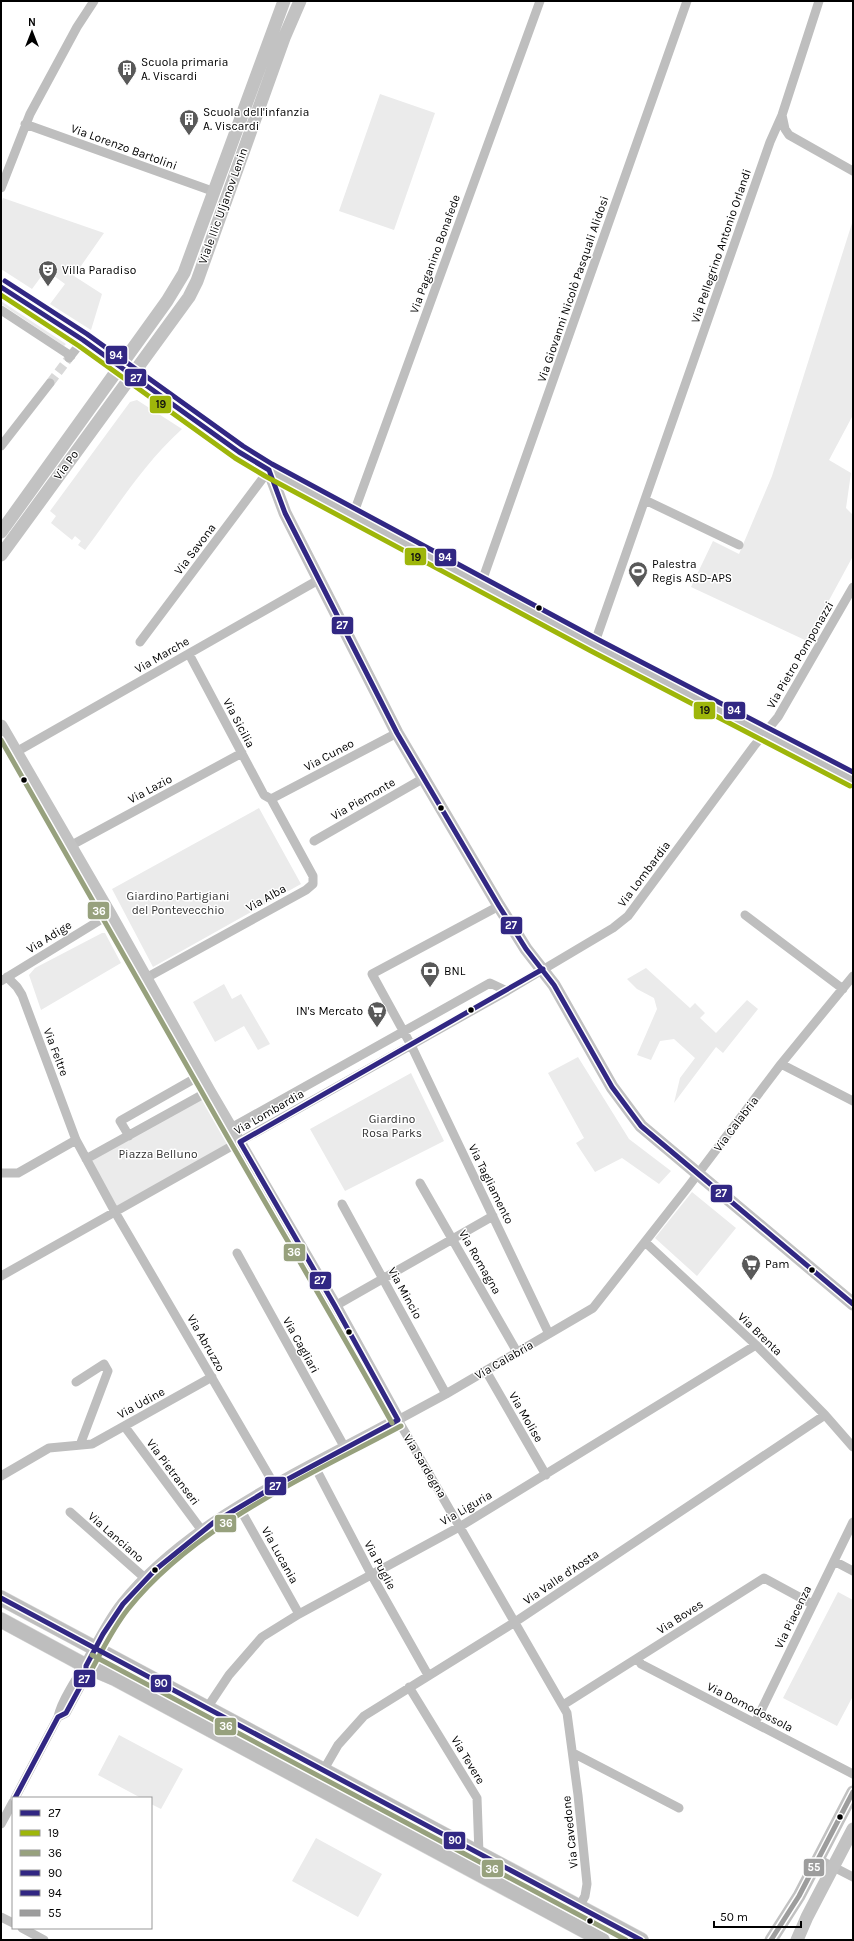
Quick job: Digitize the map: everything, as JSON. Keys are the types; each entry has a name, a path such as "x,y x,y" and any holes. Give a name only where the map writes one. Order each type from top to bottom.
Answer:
{"main road":[{"path":"1,287 83,340 239,452 269,470 594,645 853,780"},
{"path":"1,1598 641,1940"},
{"path":"1,1620 86,1666 114,1678 602,1940"}],"street":[{"path":"1,188 25,124 77,27 94,1"},
{"name":"Viale Ilic Uljanov Lenin","path":"126,371 184,273 284,1"},
{"name":"Viale Ilic Uljanov Lenin","path":"126,371 179,312 197,281 284,38 300,1"},
{"name":"Via Paganino Bonafede","path":"353,514 540,1"},
{"name":"Via Giovanni Nicolò Pasquali Alidosi","path":"481,584 687,1"},
{"name":"Via Pellegrino Antonio Orlandi","path":"594,645 770,142 782,116 819,1"},
{"path":"782,116 785,129 789,135 853,171"},
{"name":"Via Lorenzo Bartolini","path":"25,124 215,192"},
{"path":"1,310 70,357 83,340"},
{"name":"Via Po","path":"1,532 126,371"},
{"name":"Via Po","path":"1,555 126,371"},
{"path":"1,446 50,383"},
{"path":"269,470 285,513 320,579 397,733 499,906 526,949 543,969 612,1087 627,1109 641,1126 853,1304"},
{"name":"Via Savona","path":"140,642 269,470"},
{"path":"645,500 739,545"},
{"name":"Via Marche","path":"16,752 320,579"},
{"name":"Via Pietro Pomponazzi","path":"764,734 778,717 853,588"},
{"name":"Via Sicilia","path":"189,654 264,795 271,799"},
{"name":"Via Sardegna","path":"1,726 515,1622"},
{"name":"Via Cuneo","path":"271,799 397,733"},
{"name":"Via Lombardia","path":"1,1276 507,991 594,940 628,916 764,734"},
{"name":"Via Lazio","path":"70,846 242,753"},
{"name":"Via Piemonte","path":"314,841 424,778"},
{"name":"Via Alba","path":"146,978 306,890 313,884 313,876 271,799"},
{"path":"404,1032 372,974 499,906"},
{"name":"Via Adige","path":"4,979 110,914"},
{"path":"745,915 842,989"},
{"name":"Via Calabria","path":"86,1666 123,1604 146,1579 203,1532 239,1507 275,1486 446,1394 594,1308 782,1064 853,976"},
{"name":"Via Feltre","path":"4,979 17,987 22,995 76,1140"},
{"name":"Via Lombardia","path":"231,1128 490,983 507,991"},
{"name":"Via Tagliamento","path":"404,1032 549,1334"},
{"path":"782,1064 853,1102"},
{"path":"129,1136 120,1121 201,1076"},
{"path":"86,1159 210,1091"},
{"path":"1,1173 18,1173 76,1140 115,1212"},
{"name":"Via Romagna","path":"420,1184 453,1238 517,1352"},
{"name":"Via Mincio","path":"342,1204 446,1394"},
{"name":"Via Abruzzo","path":"115,1212 275,1486"},
{"path":"335,1306 493,1216"},
{"name":"Via Brenta","path":"645,1242 756,1345 825,1415 853,1447"},
{"name":"Via Cagliari","path":"237,1253 345,1448"},
{"name":"Via Liguria","path":"207,1708 228,1675 262,1637 299,1614 461,1526 756,1345"},
{"path":"76,1382 104,1364 108,1371 80,1445"},
{"name":"Via Molise","path":"486,1371 546,1475"},
{"name":"Via Udine","path":"1,1476 50,1448 92,1444 125,1427 212,1377"},
{"name":"Via Valle d'Aosta","path":"323,1771 338,1745 364,1716 515,1622 825,1415"},
{"name":"Via Pietranseri","path":"125,1427 203,1532"},
{"name":"Via Puglie","path":"314,1465 371,1574 428,1675"},
{"name":"Via Lucania","path":"239,1507 299,1614"},
{"name":"Via Lanciano","path":"70,1512 146,1579"},
{"name":"Via Piacenza","path":"755,1723 853,1522"},
{"path":"834,1561 853,1571"},
{"name":"Via Boves","path":"563,1705 764,1578 812,1604"},
{"name":"Via Cavedone","path":"515,1622 567,1713 587,1884 585,1896 579,1907"},
{"name":"Via Domodossola","path":"638,1659 641,1664 853,1774"},
{"path":"16,1797 58,1717 60,1710 80,1673 86,1666"},
{"name":"Via Tevere","path":"409,1687 477,1798 479,1854"},
{"path":"572,1753 679,1808"},
{"path":"771,1940 799,1896 853,1792"},
{"path":"1,1824 12,1804"},
{"path":"797,1940 853,1829"},
{"path":"818,1859 853,1877"},
{"path":"1,1917 12,1923"},
{"path":"24,1929 44,1940"}],"green space":[{"path":"380,94 435,113 394,230 339,211"},
{"path":"3,198 104,233 74,276 102,294 91,330 50,304 65,284 46,270 32,289 1,269 1,204"},
{"path":"853,220 853,415 829,460 851,473 846,508 853,515 853,556 807,641 691,587 713,541 739,554 772,476"},
{"path":"1,301 66,344 64,346 1,304"},
{"path":"137,400 182,429 142,472 85,550 78,545 81,541 75,536 72,540 51,523 56,516 50,511 130,402"},
{"name":"Giardino Partigiani del Pontevecchio","path":"259,808 301,884 153,967 112,889"},
{"path":"102,933 105,933 121,963 41,1010 29,975 35,968"},
{"path":"646,968 690,1008 695,1003 705,1013 700,1018 716,1033 747,1000 758,1009 723,1053 716,1047 674,1103 680,1078 695,1058 674,1039 660,1041 651,1060 637,1055 657,1009 654,998 637,989 627,979"},
{"path":"224,984 232,999 241,994 270,1044 258,1050 244,1026 215,1042 193,1002"},
{"path":"578,1057 629,1139 671,1171 659,1184 622,1158 595,1172 576,1143 584,1138 548,1073"},
{"name":"Giardino Rosa Parks","path":"411,1073 444,1141 345,1191 310,1129"},
{"name":"Piazza Belluno","path":"209,1091 240,1142 115,1212 86,1159"},
{"path":"692,1192 736,1228 697,1276 655,1238"},
{"path":"838,1592 853,1600 853,1696 837,1726 783,1698"},
{"path":"119,1735 183,1769 161,1809 152,1804 152,1797 139,1797 98,1775"},
{"path":"316,1838 382,1874 358,1917 292,1881"}],"tunnel":[{"path":"50,383 69,358"}],"transit line":[{"name":"94","path":"5,281 87,334 243,446 272,464 597,639 853,772"},
{"name":"27","path":"1,287 83,340 239,452 269,470"},
{"name":"19","path":"1,295 79,346 235,458 265,476 591,651 850,786"},
{"name":"27","path":"269,470 285,513 397,733 499,906 526,949 554,985 612,1087 641,1126 853,1304"},
{"name":"36","path":"1,740 392,1423"},
{"name":"27","path":"240,1142 543,969"},
{"name":"27","path":"240,1142 335,1306 398,1420"},
{"name":"27","path":"16,1797 58,1717 66,1713 86,1676 86,1666 103,1634 123,1604 155,1570 213,1523 275,1486 398,1420"},
{"name":"36","path":"92,1669 113,1631 128,1609 155,1579 186,1552 219,1527 255,1505 291,1484 401,1426"},
{"name":"90","path":"1,1598 641,1940"},
{"name":"36","path":"92,1655 626,1940"},
{"name":"55","path":"771,1940 799,1896 853,1792"}],"place":[{"name":"Scuola primaria A. Viscardi","path":"127,86"},
{"name":"Scuola dell'infanzia A. Viscardi","path":"189,136"},
{"name":"Villa Paradiso","path":"48,287"},
{"name":"Palestra Regis ASD-APS","path":"638,588"},
{"name":"BNL","path":"430,988"},
{"name":"IN's Mercato","path":"377,1028"},
{"name":"Pam","path":"751,1281"}]}
